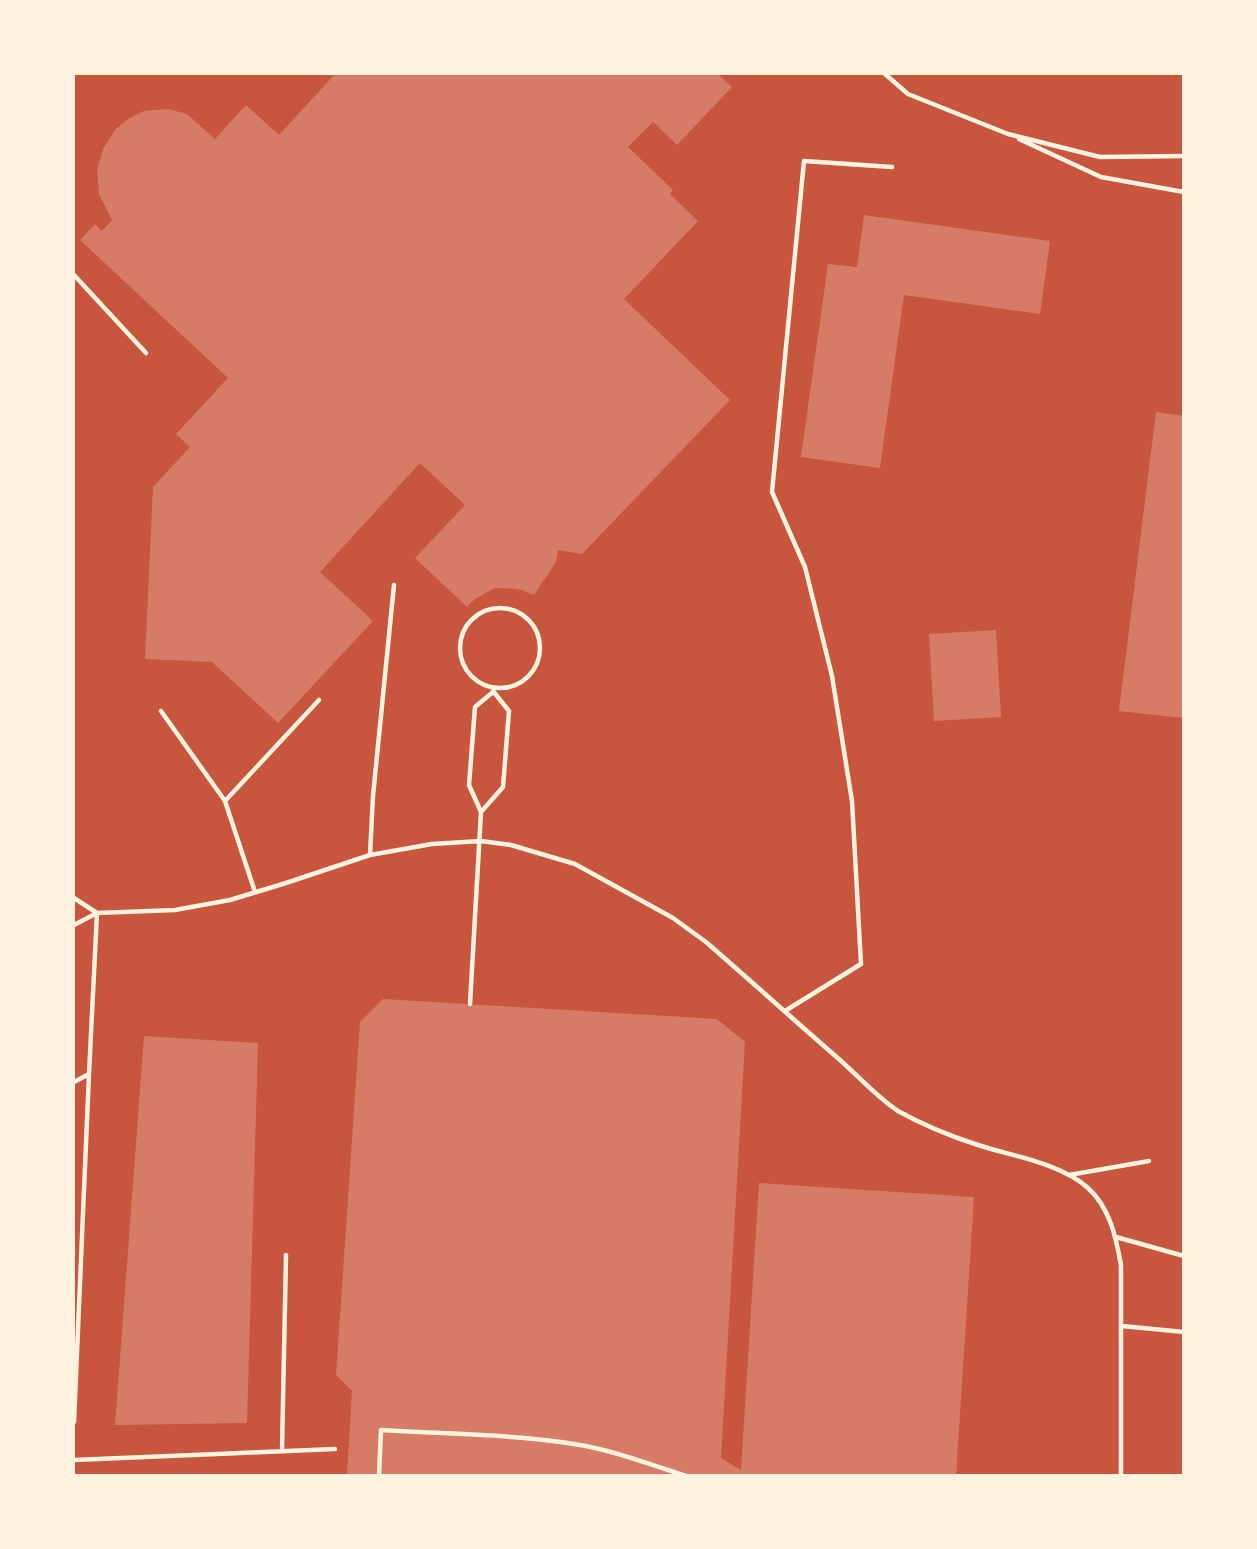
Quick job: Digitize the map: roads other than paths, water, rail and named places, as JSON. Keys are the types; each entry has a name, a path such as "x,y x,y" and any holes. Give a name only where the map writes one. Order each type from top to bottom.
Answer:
{"lane":[{"path":"885,74 908,94 1008,134 1101,177 1184,192"},
{"path":"1008,134 1100,157 1184,156"},
{"path":"785,1011 861,964 852,801 832,676 805,567 772,492 804,161 892,167"},
{"path":"74,275 146,353"},
{"path":"370,855 373,796 394,585"},
{"path":"470,1004 481,841 481,812 468,785 475,707 493,690 518,684 532,671 539,654 539,642 528,620 504,609 490,609 478,615 465,630 460,650 463,663 470,675 493,690 509,711 503,787 481,812"},
{"path":"225,801 319,700"},
{"path":"161,711 225,801 255,892"},
{"path":"74,925 97,913 175,910 230,900 370,855 432,844 481,841 512,845 575,864 663,913 706,942 896,1110 935,1129 979,1146 1031,1159 1086,1186 1100,1202 1110,1220 1116,1237 1121,1266 1121,1476"},
{"path":"74,898 97,913"},
{"path":"74,1422 97,913"},
{"path":"74,1082 89,1074"},
{"path":"1069,1176 1149,1161"},
{"path":"1116,1237 1184,1256"},
{"path":"282,1451 286,1255"},
{"path":"1122,1326 1184,1332"},
{"path":"379,1476 381,1431 546,1440 576,1444 611,1452 686,1476"},
{"path":"74,1460 335,1449"}]}
